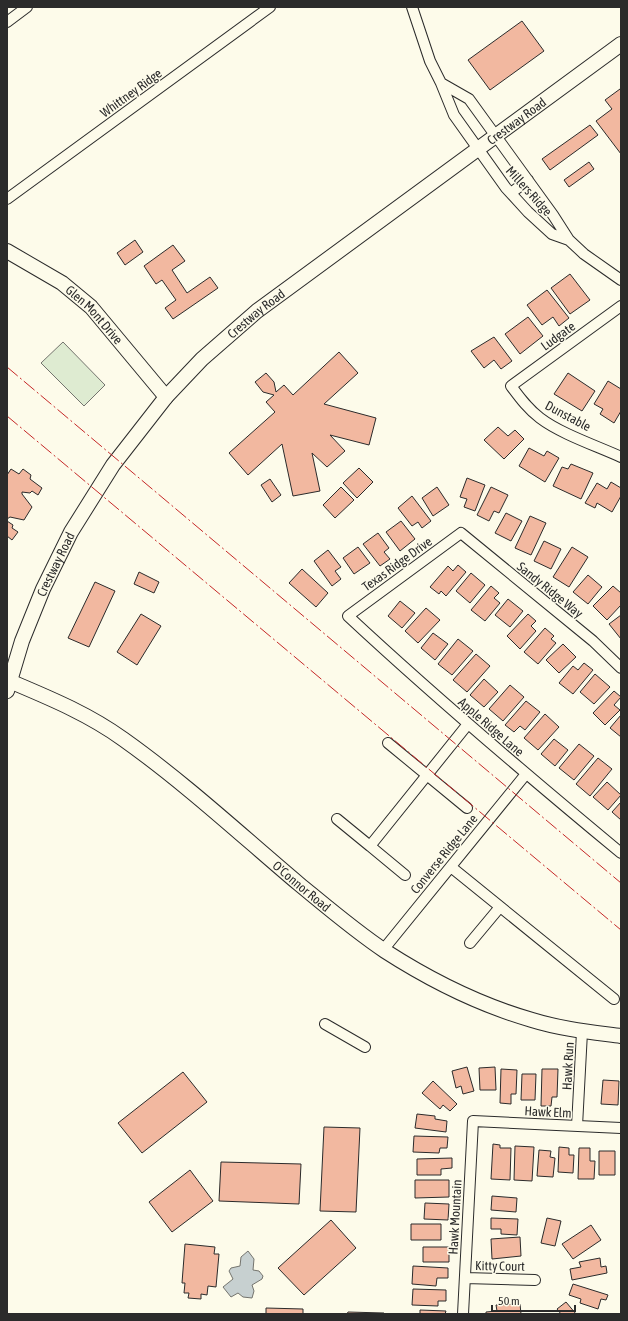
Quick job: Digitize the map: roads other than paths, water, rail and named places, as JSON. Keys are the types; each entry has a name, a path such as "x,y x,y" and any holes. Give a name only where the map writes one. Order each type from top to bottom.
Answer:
{"main road":[{"name":"Crestway Road","path":"8,684 28,623 71,532 114,465 166,398 202,359 257,311 621,44"},
{"name":"Glen Mont Drive","path":"7,251 78,294 104,321 135,362 166,398"},
{"name":"O'Connor Road","path":"8,684 67,705 122,738 173,777 341,919 383,950 423,974 487,1004 532,1020 582,1032 621,1036"}],"street":[{"path":"7,22 27,7"},
{"name":"Whittney Ridge","path":"7,199 270,7"},
{"name":"Millers Ridge","path":"412,7 430,61 441,83 454,116 477,149 511,193 528,212 552,234 569,240"},
{"name":"Millers Ridge","path":"441,83 469,99 528,180 569,240 584,254 621,280"},
{"path":"511,193 528,180"},
{"name":"Ludgate","path":"511,386 621,306"},
{"name":"Dunstable","path":"511,386 524,404 540,418 553,426 621,457"},
{"name":"Texas Ridge Drive","path":"348,616 461,533"},
{"name":"Sandy Ridge Way","path":"461,533 593,641 621,668"},
{"name":"Apple Ridge Lane","path":"348,616 468,724 621,852"},
{"path":"370,846 468,724"},
{"path":"388,743 467,808"},
{"name":"Converse Ridge Lane","path":"383,950 526,774"},
{"path":"337,819 405,875"},
{"path":"451,867 614,999"},
{"path":"470,943 500,907"},
{"path":"326,1024 365,1047"},
{"name":"Hawk Run","path":"577,1126 582,1032"},
{"name":"Hawk Elm","path":"473,1121 621,1128"},
{"name":"Hawk Mountain","path":"463,1314 473,1121"},
{"name":"Kitty Court","path":"465,1278 535,1280"}]}
